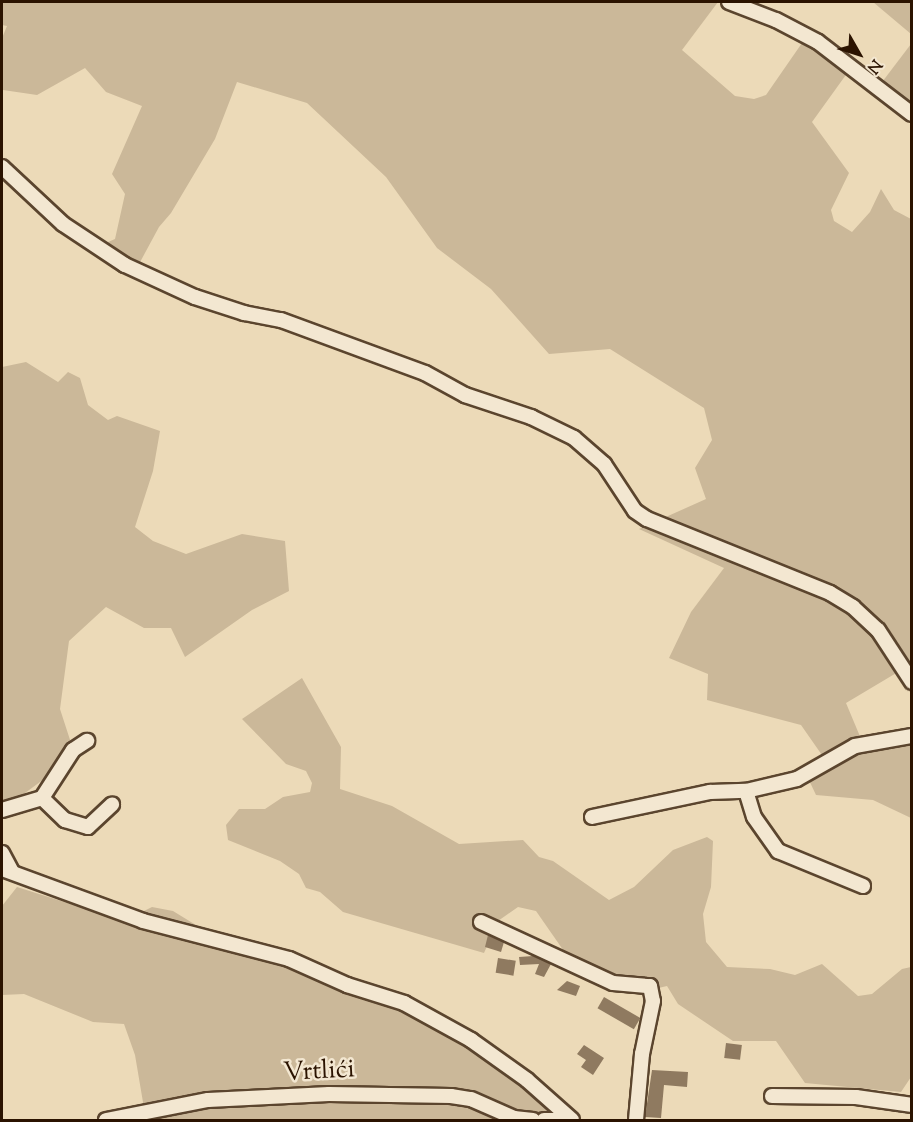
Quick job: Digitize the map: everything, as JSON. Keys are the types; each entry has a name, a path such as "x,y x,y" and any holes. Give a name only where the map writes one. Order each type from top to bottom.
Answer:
{"street":[{"path":"729,2 776,20 818,42 912,114"},
{"path":"2,167 22,190 63,224 125,265 195,297 244,313 281,320 424,372 465,395 531,417 574,438 604,464 628,501 647,519 830,593 853,607 878,630 912,682"},
{"path":"592,816 710,792 746,791 797,779 855,746 912,736"},
{"path":"2,810 42,798 73,750 87,741"},
{"path":"746,791 754,817 778,851 863,886"},
{"path":"42,798 65,820 80,828 96,823 112,805"},
{"path":"2,853 7,871 143,921 289,959 347,985 404,1003 471,1040 527,1080 570,1120"},
{"path":"481,922 613,983 650,986 653,1001 642,1054 636,1120"},
{"name":"Vrtlići","path":"106,1120 208,1100 388,1094 471,1099 514,1118 533,1120"},
{"path":"772,1096 856,1097 912,1105"},
{"path":"544,1120 570,1120"}],"shaded area":[{"path":"2,2 718,2 682,50 735,96 754,99 766,95 802,43 848,72 812,122 849,173 831,210 834,221 852,232 870,212 881,189 894,210 911,219 912,693 898,672 846,703 864,746 911,738 911,818 873,800 816,795 807,776 824,758 801,725 707,700 708,674 669,658 691,612 724,568 639,529 706,499 695,468 712,440 704,408 610,349 549,354 491,289 437,248 386,177 307,103 237,82 215,139 171,213 159,227 132,277 88,251 115,239 125,194 112,174 142,106 106,92 85,68 37,95 3,90 2,38 7,26 2,25"},
{"path":"873,2 911,2 911,34"},
{"path":"911,44 911,121 873,94"},
{"path":"26,362 58,382 68,372 80,378 88,405 108,420 117,416 160,431 153,471 135,527 153,541 186,554 242,534 285,541 289,591 252,610 185,657 171,628 144,628 106,607 69,641 60,709 72,746 63,765 2,810 2,367"},
{"path":"302,678 341,747 340,789 392,806 459,844 523,840 539,857 553,861 609,900 634,887 673,850 707,837 713,841 711,887 703,914 706,942 727,967 770,969 795,975 822,964 858,996 872,994 902,969 911,967 911,1077 901,1092 805,1083 776,1041 733,1041 678,1004 667,986 650,990 627,988 568,957 536,911 518,907 498,921 484,953 343,912 320,892 306,888 299,874 280,861 228,840 226,825 239,809 265,809 283,797 310,792 312,783 306,771 286,764 242,719"},
{"path":"17,887 124,921 152,907 173,911 248,957 272,960 279,949 342,976 354,992 373,1002 409,1010 477,1050 568,1120 146,1120 135,1055 124,1024 93,1022 24,994 2,995 2,906"}],"building":[{"path":"488,935 504,942 501,952 485,947"},
{"path":"533,956 551,964 544,977 535,974 539,964 520,965 519,957"},
{"path":"498,958 516,961 513,976 496,973"},
{"path":"567,981 580,986 576,996 557,990"},
{"path":"604,997 640,1018 634,1029 598,1008"},
{"path":"726,1043 742,1045 740,1060 724,1058"},
{"path":"584,1045 604,1058 593,1075 581,1067 586,1060 577,1054"},
{"path":"652,1070 688,1072 687,1087 664,1085 661,1118 645,1117"}]}
